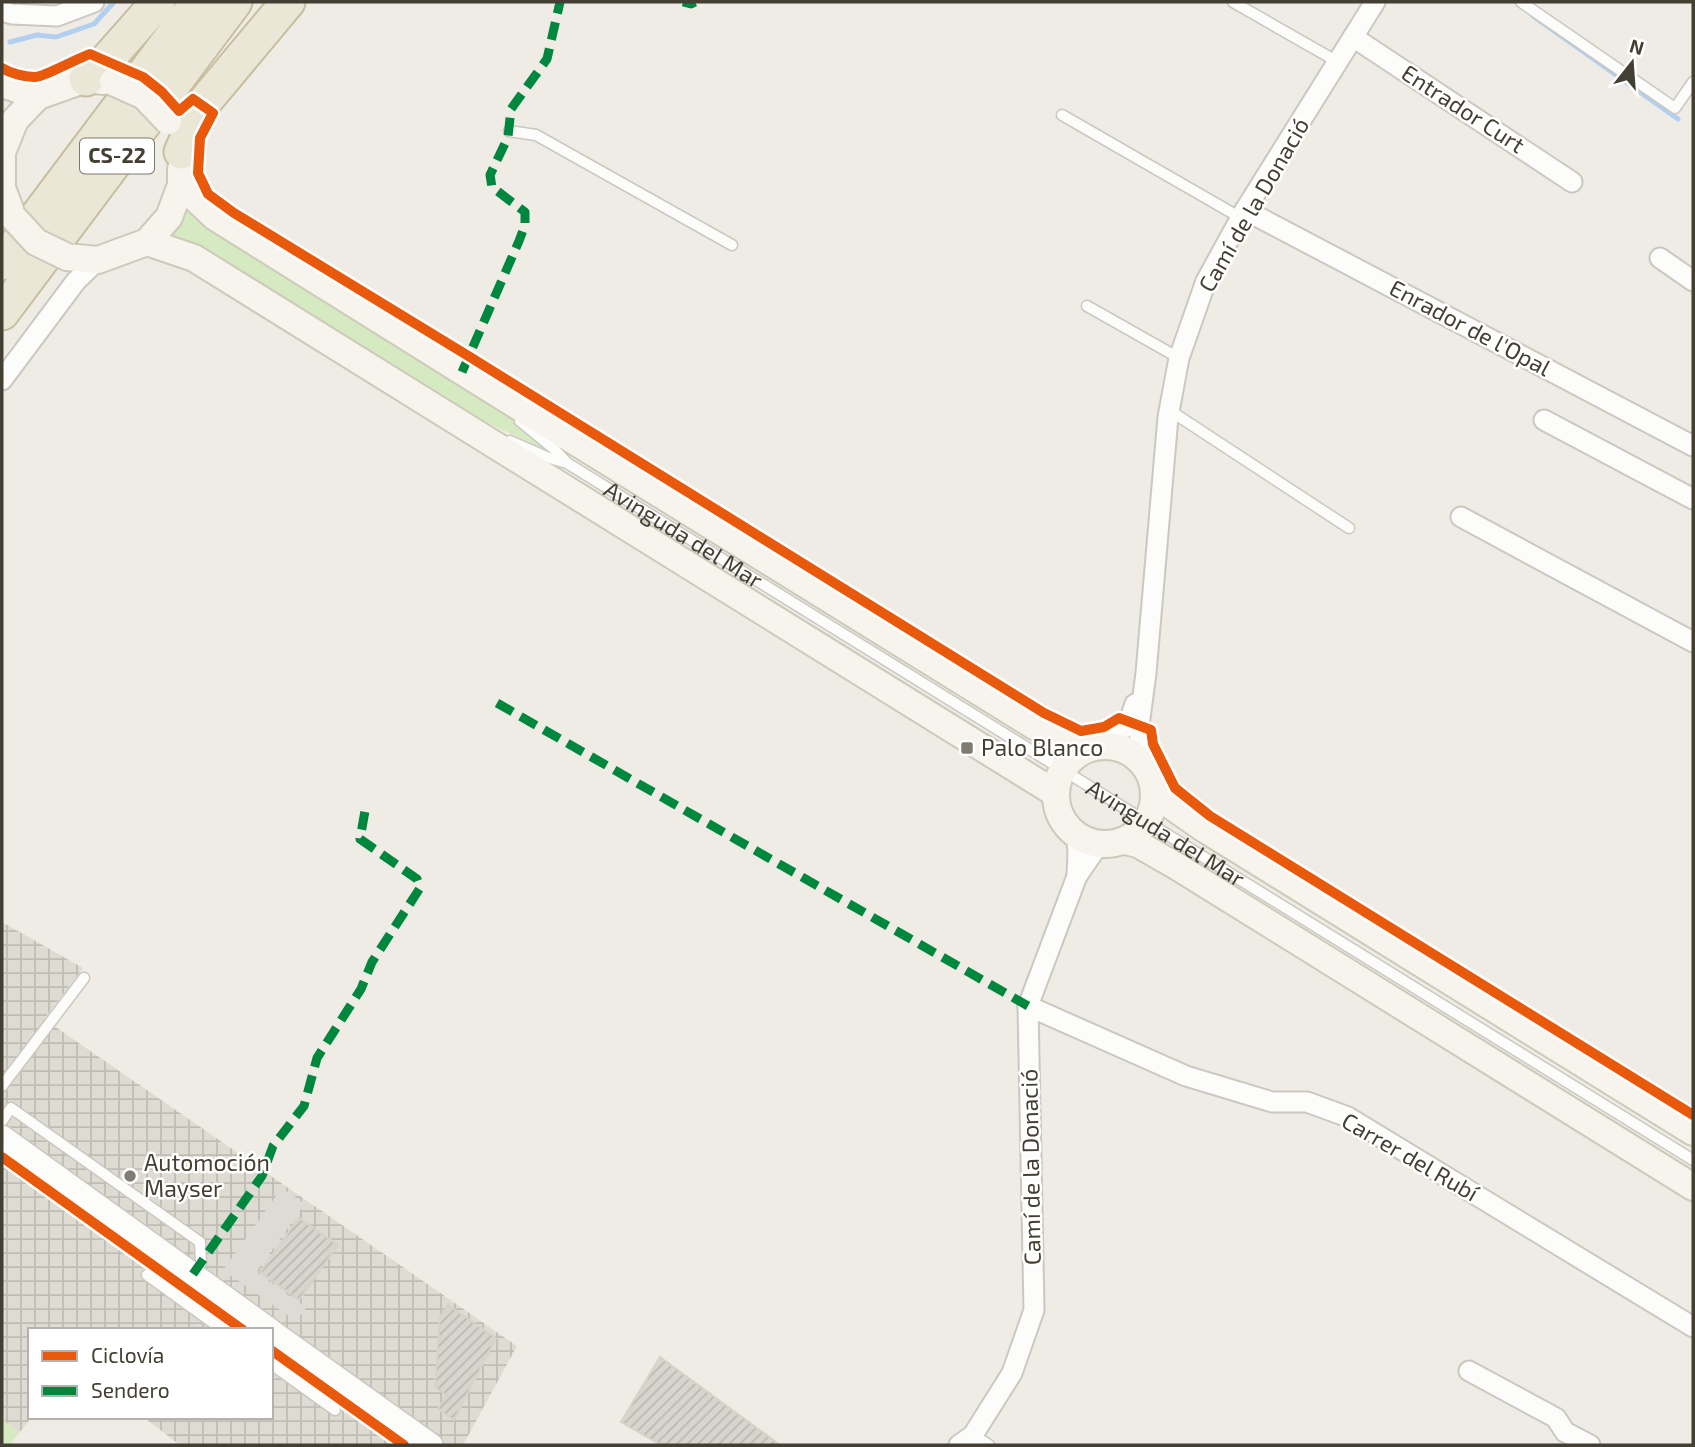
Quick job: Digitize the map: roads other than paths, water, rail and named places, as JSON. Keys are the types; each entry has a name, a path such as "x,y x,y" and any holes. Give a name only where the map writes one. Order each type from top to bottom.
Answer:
{"highway":[{"path":"100,80 106,61 158,2"},
{"name":"CS-22","path":"2,263 198,2"},
{"name":"CS-22","path":"2,313 235,2"},
{"path":"181,152 202,105 288,2"}],"main road":[{"path":"100,80 144,96 168,121 181,152 181,185 169,217 147,242 98,260 67,257 36,242 13,217 2,188 2,151 15,120 38,96 100,80"},
{"path":"2,84 38,96"},
{"name":"Avinguda del Mar","path":"181,185 215,217 1036,727 1098,747 1126,749 1140,760 1154,787 1173,807 1203,828 1693,1132"},
{"name":"Avinguda del Mar","path":"147,242 194,258 469,428 1059,781"},
{"path":"1098,747 1059,781 1060,817 1100,840 1138,832 1148,822 1154,787"},
{"name":"Avinguda del Mar","path":"1100,840 1138,844 1178,867 1693,1187"}],"street":[{"path":"2,11 57,16 94,2"},
{"name":"Camí de la Donació","path":"1140,760 1139,726 1169,410 1179,358 1206,281 1243,214 1375,2"},
{"name":"Entrador Curt","path":"1353,37 1572,182"},
{"name":"Enrador de l'Opal","path":"1243,214 1693,446"},
{"path":"1661,258 1693,281"},
{"path":"2,380 76,281 98,260"},
{"path":"1544,420 1693,499"},
{"path":"1461,517 1693,642"},
{"name":"Camí de la Donació","path":"1098,747 1129,722 1146,673"},
{"name":"Camí de la Donació","path":"974,1442 1012,1373 1034,1310 1028,1006 1077,876 1078,851 1100,840"},
{"name":"Carrer del Rubí","path":"1028,1006 1186,1076 1272,1102 1307,1102 1348,1117 1693,1327"},
{"path":"2,1137 268,1328"},
{"path":"273,1331 430,1445"},
{"path":"1469,1371 1556,1418 1565,1432 1590,1445"}],"lane":[{"path":"1233,2 1338,62"},
{"path":"1521,2 1675,108 1693,82"},
{"path":"1062,115 1243,214"},
{"path":"509,131 536,135 732,245"},
{"path":"1087,306 1179,358"},
{"name":"Avinguda del Mar","path":"492,390 512,414 567,463 1059,781 1148,822 1693,1160"},
{"path":"1169,410 1349,528"},
{"name":"Avinguda del Mar","path":"469,428 567,463"},
{"path":"2,1086 84,978"},
{"path":"2,1121 11,1108 200,1242 201,1263"},
{"path":"147,1275 220,1328"},
{"path":"273,1365 335,1410"}],"waterway":[{"path":"10,42 37,35 56,37 94,24 114,2"},
{"path":"1533,16 1678,119"}],"place":[{"name":"Palo Blanco","path":"967,748"},
{"name":"Automoción Mayser","path":"130,1176"}]}
